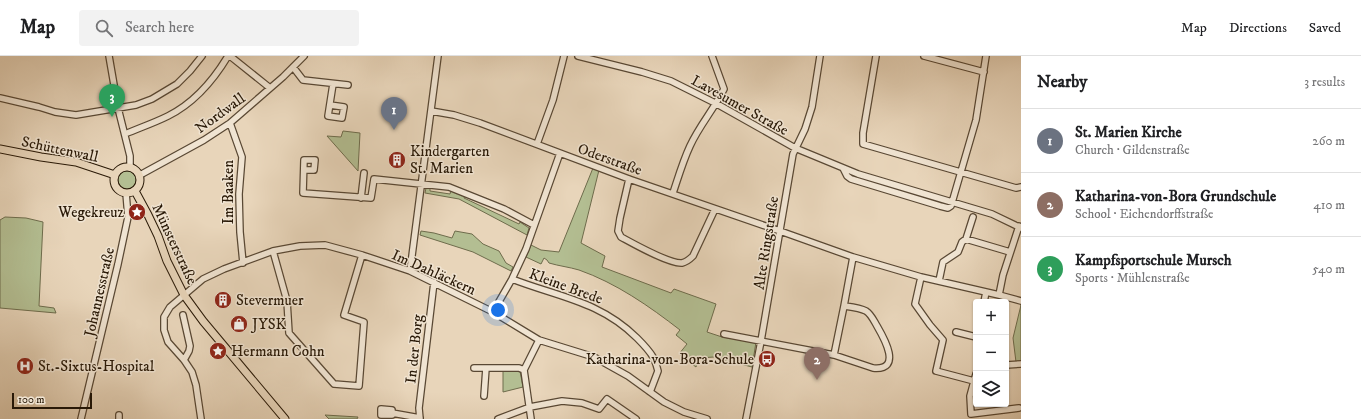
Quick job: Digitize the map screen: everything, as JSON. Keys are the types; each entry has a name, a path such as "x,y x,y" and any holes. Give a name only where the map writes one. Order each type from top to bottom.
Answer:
{"main road":[{"name":"Schüttenwall","path":"0,149 76,162 115,175"},
{"path":"130,166 140,175 140,184 135,191 126,193 117,189 114,180 115,175 116,172 122,167 130,166"},
{"name":"Münsterstraße","path":"135,191 158,236 167,261 184,295 203,321 285,419"}],"street":[{"path":"109,56 118,108 130,156 130,166"},
{"path":"0,98 55,112 76,114 136,105 152,99 177,84 202,56"},
{"path":"125,134 168,116 183,106 204,90 229,56 270,88"},
{"name":"Nordwall","path":"140,175 204,140 230,123 304,56"},
{"path":"410,271 422,184 424,154 438,56"},
{"path":"537,144 553,100 564,56"},
{"name":"Lavesumer Straße","path":"578,56 671,81 717,104 795,148 858,174 992,214 1020,227"},
{"path":"673,193 689,147 696,134 717,104 724,89 712,56"},
{"name":"Alte Ringstraße","path":"746,419 793,154 805,129 812,107 820,56"},
{"path":"876,56 863,133 863,144 1016,188 1021,187"},
{"path":"924,56 984,72"},
{"path":"953,202 976,120 986,56"},
{"path":"293,67 304,80 348,85"},
{"path":"330,105 332,84"},
{"name":"Oderstraße","path":"431,111 467,119 629,179 673,193 853,257 921,277 1021,301"},
{"name":"Im Baaken","path":"230,123 242,157 240,232 243,263"},
{"path":"493,312 512,279 530,238 560,153"},
{"path":"304,170 303,193 371,198 374,178"},
{"path":"361,198 364,175 374,178 449,187 504,208 534,225"},
{"path":"629,179 618,231 621,237 660,257 681,263 688,261 693,256 715,209"},
{"name":"Johannesstraße","path":"81,419 128,217 126,193"},
{"path":"939,281 943,262 958,252 962,242 966,239 973,217"},
{"path":"999,295 1010,252 1020,227"},
{"path":"966,239 1010,252"},
{"name":"Im Dahläckern","path":"184,360 168,342 164,330 164,317 170,307 203,279 224,269 273,251 300,246 324,245 362,255 410,271 493,312 539,340 594,357 628,376 664,402 684,412 707,419"},
{"path":"273,251 287,301 289,333 334,384 359,386 364,322 344,314 362,255"},
{"path":"834,354 853,257"},
{"path":"921,277 915,304 930,326 943,340 936,371 973,381"},
{"name":"Kleine Brede","path":"512,279 583,303 597,309 620,324 648,349 653,357 658,371 650,392"},
{"name":"In der Borg","path":"392,413 420,419 419,408 434,282"},
{"path":"985,299 986,292"},
{"path":"724,334 834,354 873,368 885,366 888,362 890,354 871,316 866,311 844,306"},
{"path":"183,315 190,346 188,354 184,360 192,372 196,385 201,419"},
{"path":"956,332 973,335"},
{"path":"531,419 524,370 539,340"},
{"path":"1009,365 1021,364"},
{"path":"474,368 519,368 524,370"},
{"path":"484,396 486,368"},
{"path":"973,385 970,396 971,414 1019,408"},
{"path":"501,418 530,407 562,401 582,403 599,409 607,399 636,419"}],"green space":[{"path":"343,131 360,133 358,171 327,136 341,137"},
{"path":"593,168 599,170 581,243 605,256 602,267 671,293 674,289 716,304 707,332 722,337 756,342 752,367 714,357 699,358 696,367 679,354 687,344 676,335 680,330 644,304 619,288 593,275 549,263 544,258 541,264 526,257 531,245 541,250 559,252"},
{"path":"127,171 133,174 136,180 133,186 127,189 121,186 118,180 121,174"},
{"path":"428,186 430,187 430,191 450,194 451,190 465,195 464,198 519,224 520,222 529,228 527,235 459,199 425,193"},
{"path":"5,217 26,218 43,222 39,306 54,308 56,313 0,308 0,220"},
{"path":"421,231 452,238 455,231 472,234 483,244 499,251 506,263 513,267 511,271 473,252 420,235"},
{"path":"1021,305 1021,361 1016,362 1013,338"},
{"path":"503,370 520,371 523,387 503,392"},
{"path":"325,415 358,417 357,419 329,419"}],"place":[{"name":"Kampfsportschule Mursch","path":"112,117"},
{"name":"St. Marien Kirche","path":"394,130"},
{"name":"Kindergarten St. Marien","path":"397,160"},
{"name":"Wegekreuz","path":"137,212"},
{"name":"Stevermuer","path":"223,300"},
{"name":"JYSK","path":"239,324"},
{"name":"Hermann Cohn","path":"218,351"},
{"name":"Katharina-von-Bora-Schule","path":"767,359"},
{"name":"St.-Sixtus-Hospital","path":"25,366"},
{"name":"Katharina-von-Bora Grundschule","path":"817,380"}]}
